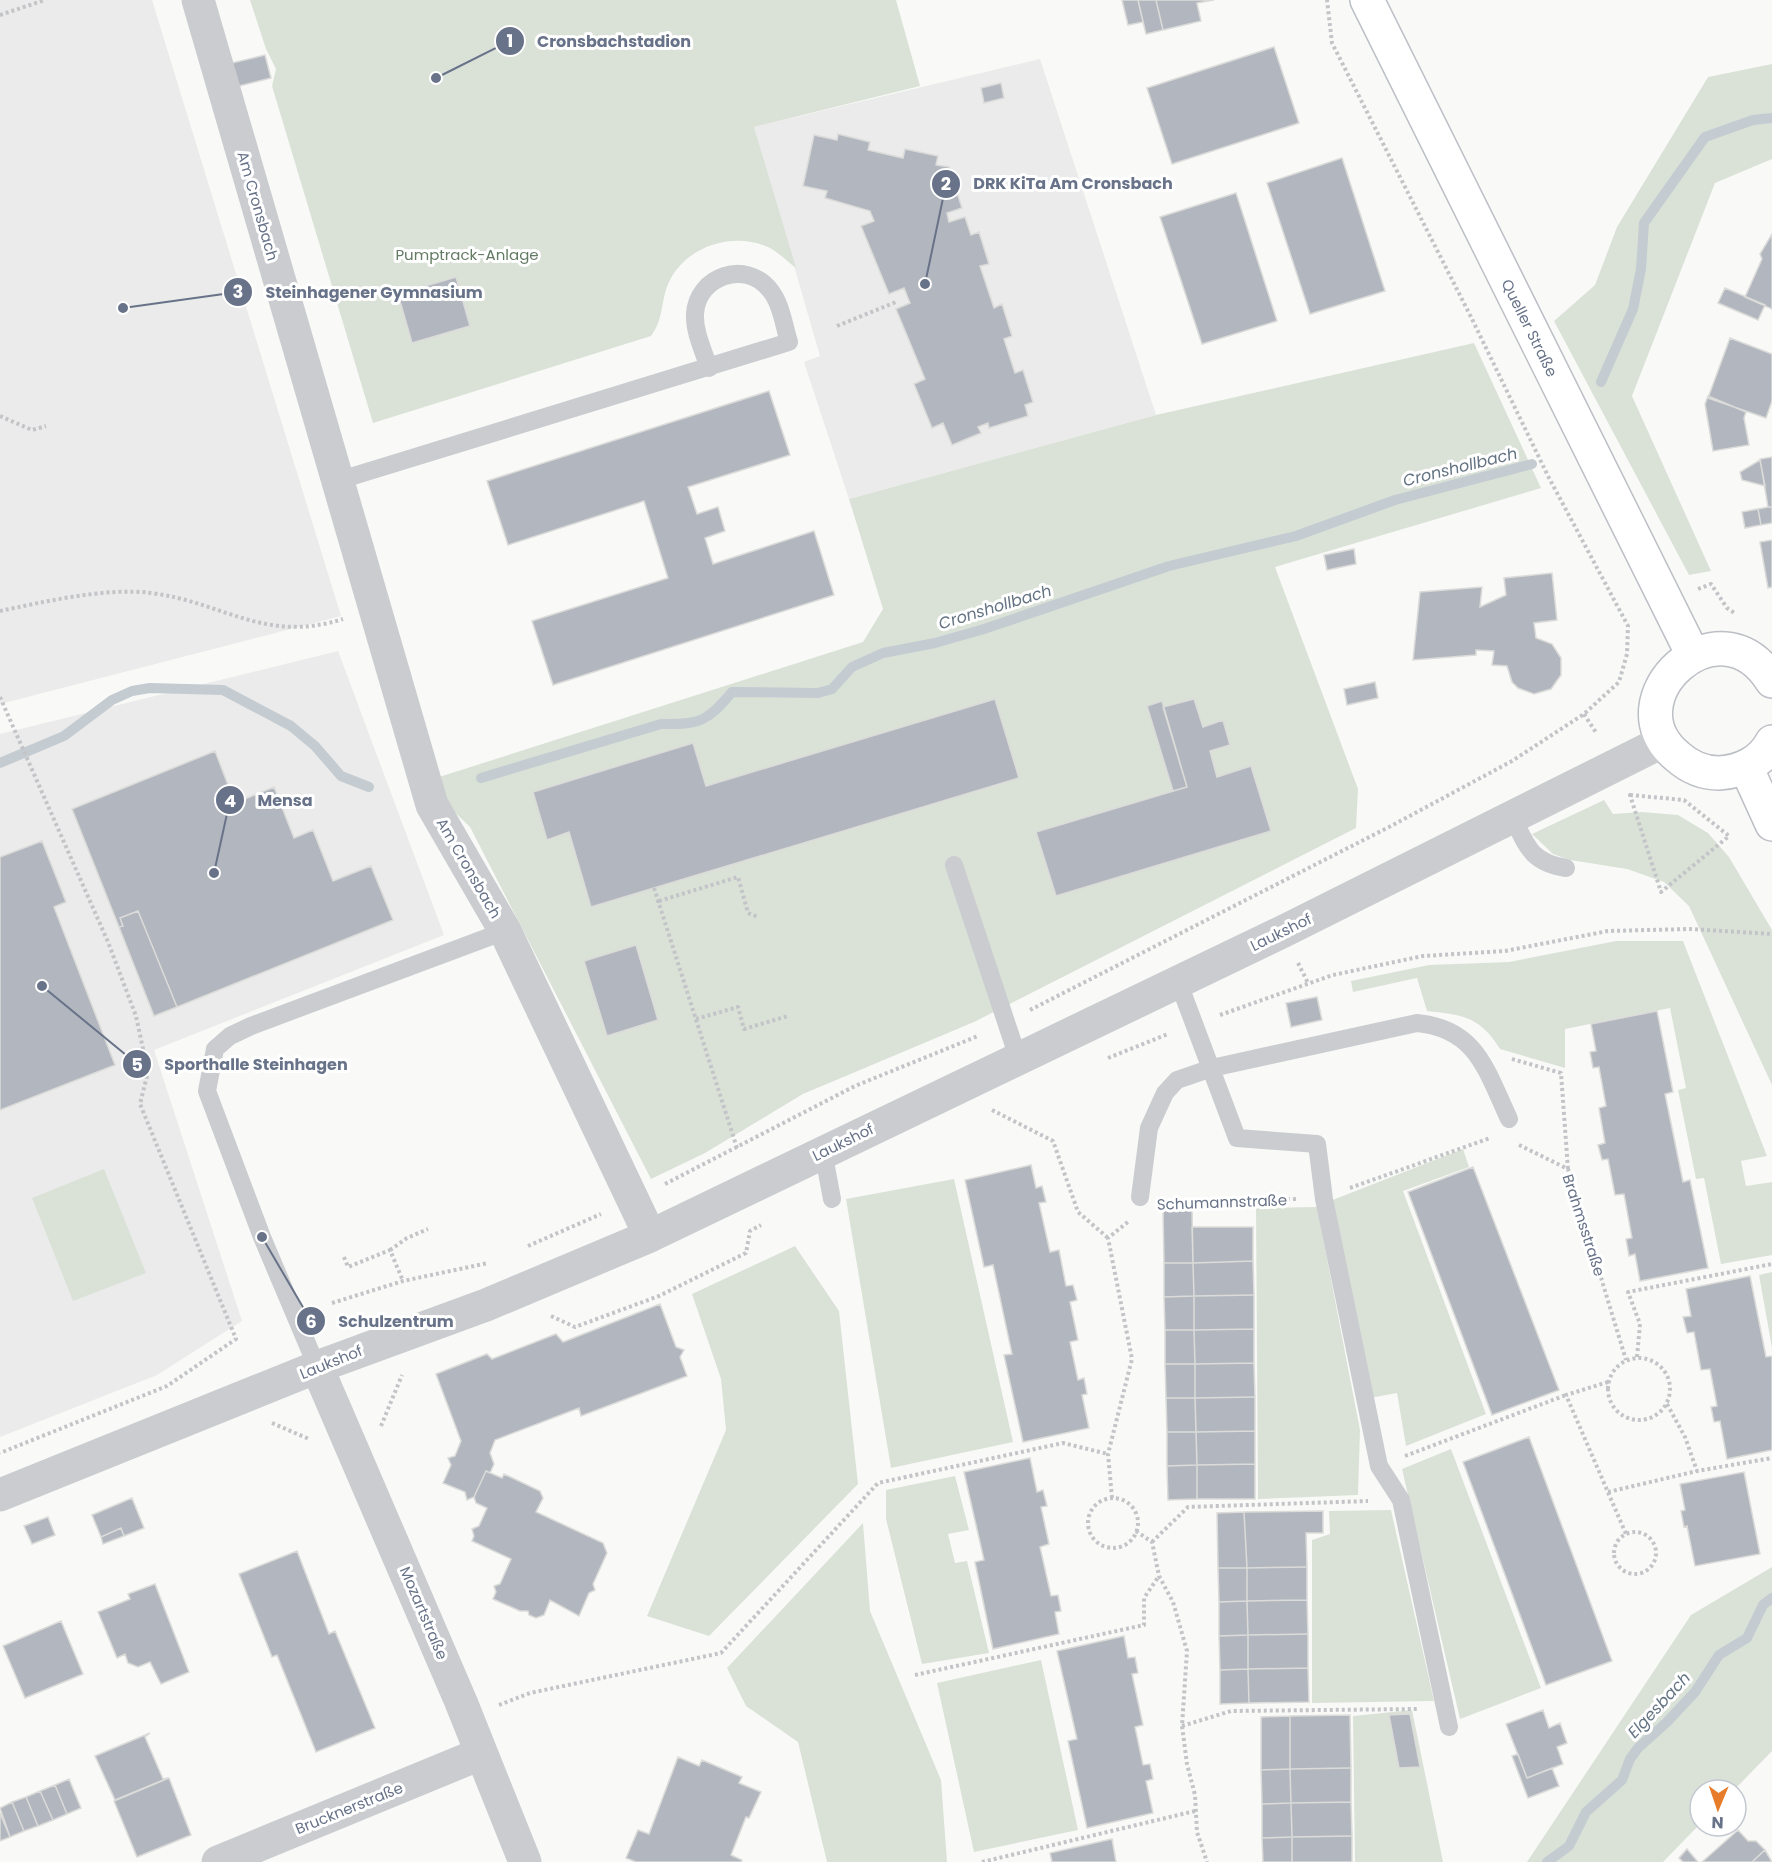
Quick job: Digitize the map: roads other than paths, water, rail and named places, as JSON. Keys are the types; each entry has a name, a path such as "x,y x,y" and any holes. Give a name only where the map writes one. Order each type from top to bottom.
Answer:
{"main road":[{"name":"Queller Straße","path":"1367,0 1693,655"},
{"path":"1772,681 1754,660 1740,653 1724,649 1708,650 1693,655 1678,664 1667,676 1660,691 1657,716 1664,741 1686,763 1700,770 1715,773 1746,766 1759,758 1772,742"},
{"path":"1746,766 1772,824"}],"street":[{"name":"Am Cronsbach","path":"198,0 432,805 505,931 650,1236"},
{"name":"Laukshof","path":"0,1495 317,1367 486,1305 650,1236 1282,932 1664,741"},
{"name":"Mozartstraße","path":"317,1367 467,1718 525,1862"},
{"name":"Brucknerstraße","path":"218,1862 480,1754"}],"lane":[{"path":"338,481 709,368 789,342 770,290 749,275 736,273 723,276 702,291 696,303 696,329 709,368"},
{"path":"1512,816 1535,858 1550,866 1566,868"},
{"path":"954,865 1018,1058"},
{"path":"317,1367 262,1238 207,1091 215,1049 230,1036 251,1026 505,931"},
{"path":"1178,981 1237,1138 1317,1144 1324,1198 1378,1466 1401,1500 1449,1727"},
{"path":"1212,1068 1417,1023 1436,1025 1457,1034 1473,1049 1509,1119"},
{"name":"Schumannstraße","path":"1140,1197 1144,1150 1156,1108 1177,1080 1212,1068"},
{"path":"823,1151 832,1199"}],"waterway":[{"name":"Cronshollbach","path":"1601,382 1633,309 1641,269 1644,223 1705,137 1753,120 1772,118"},
{"name":"Cronshollbach","path":"481,778 661,724 694,722 709,715 732,692 818,693 832,689 852,667 883,653 935,643 984,629 1169,566 1296,536 1395,500 1532,464"},
{"name":"Cronshollbach","path":"0,763 64,736 112,700 132,691 150,688 223,690 291,726 315,746 341,776 369,787"},
{"name":"Elgesbach","path":"1547,1862 1569,1846 1586,1812 1622,1780 1630,1759 1638,1748 1695,1692 1719,1655 1747,1638 1763,1605 1772,1598"}],"place":[{"name":"Cronsbachstadion","path":"436,78"},
{"name":"DRK KiTa Am Cronsbach","path":"925,284"},
{"name":"Steinhagener Gymnasium","path":"123,308"},
{"name":"Mensa","path":"214,873"},
{"name":"Sporthalle Steinhagen","path":"42,986"},
{"name":"Schulzentrum","path":"262,1237"}],"park label":[{"name":"Pumptrack-Anlage","path":"467,254"}]}
